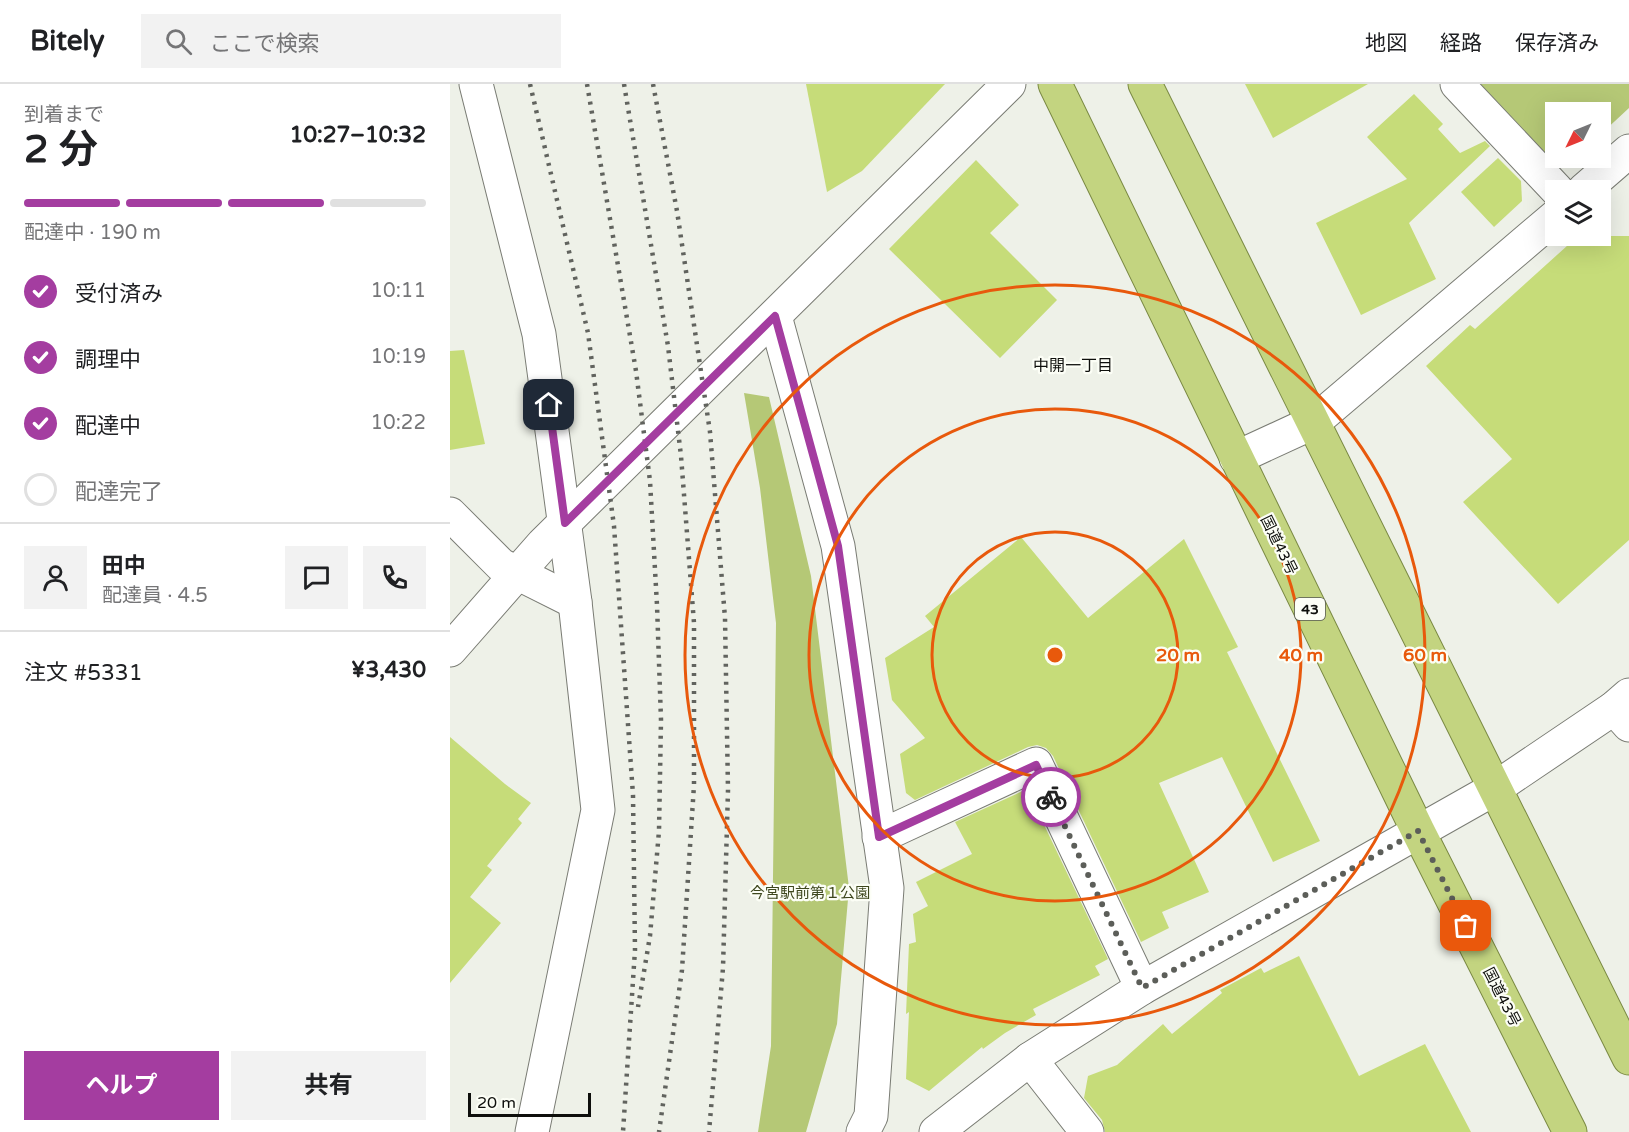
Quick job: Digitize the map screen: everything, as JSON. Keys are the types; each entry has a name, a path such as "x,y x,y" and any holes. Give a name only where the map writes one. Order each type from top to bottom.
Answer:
{"highway":[{"name":"国道43号","path":"1055,84 1418,831 1570,1132"},
{"path":"1145,84 1629,1058"}],"street":[{"path":"476,84 539,334 575,602 598,810 532,1132"},
{"path":"450,650 565,523 1009,84"},
{"path":"1457,84 1548,180"},
{"path":"1597,180 1626,158"},
{"path":"1236,458 1314,422 1545,225"},
{"path":"775,316 838,546 887,888 871,1116 863,1132"},
{"path":"450,514 501,565 575,602"},
{"path":"936,1132 1030,1059 1142,988 1494,789 1624,709"},
{"path":"879,837 1036,765 1142,988"},
{"path":"1030,1059 1087,1132"}],"green space":[{"path":"1472,84 1629,84 1629,108 1611,125 1611,102 1545,102 1545,166"},
{"name":"今宮駅前第１公園","path":"744,393 769,397 811,576 849,888 837,1024 806,1132 758,1132 771,1046 776,623 760,488"}],"building":[{"path":"806,84 945,84 862,171 827,192"},
{"path":"1245,84 1368,84 1273,138"},
{"path":"1414,94 1443,124 1438,129 1460,153 1485,141 1490,146 1409,223 1436,279 1361,315 1316,223 1407,179 1367,137"},
{"path":"1498,158 1521,181 1522,201 1494,227 1461,192"},
{"path":"976,160 1019,205 990,233 1057,300 1000,358 889,249"},
{"path":"1611,236 1629,236 1629,540 1558,604 1463,502 1512,459 1426,366 1470,325 1475,329 1567,246 1611,246"},
{"path":"464,350 485,444 450,450 450,351"},
{"path":"1021,537 1088,618 1184,539 1238,647 1227,652 1320,841 1273,862 1222,757 1159,783 1209,892 1162,912 1169,928 1141,942 1053,756 1046,748 1037,745 1028,747 915,800 906,793 900,754 925,738 892,700 885,658 934,627 925,616"},
{"path":"450,737 531,803 518,819 522,823 487,866 492,870 470,897 501,923 450,983"},
{"path":"1027,789 1108,959 1095,966 1100,975 1033,1009 1036,1015 983,1049 982,1047 929,1091 906,1079 909,944 916,942 913,914 928,906 916,882 972,854 955,822"},
{"path":"1299,956 1359,1076 1425,1044 1471,1132 1105,1132 1102,1120 1084,1098 1088,1076 1117,1065 1163,1024 1172,1034 1222,993 1220,990 1261,968 1264,973"}],"railway":[{"path":"530,84 588,333 614,526 633,795 635,950 623,1132"},
{"path":"587,84 636,371 650,481 657,605 661,720 659,831 650,936 638,1007"},
{"path":"624,84 668,346 681,456 694,623 694,785 682,970 659,1132"},
{"path":"653,84 677,211 710,432 725,618 728,790 723,968 709,1132"}],"way so far":[{"path":"1051,797 1142,988 1418,831 1466,926"}],"district":[{"name":"中開一丁目","path":"1073,366"}],"route":[{"path":"549,405 565,523 775,316 838,546 879,837 1036,765 1051,797"}]}
